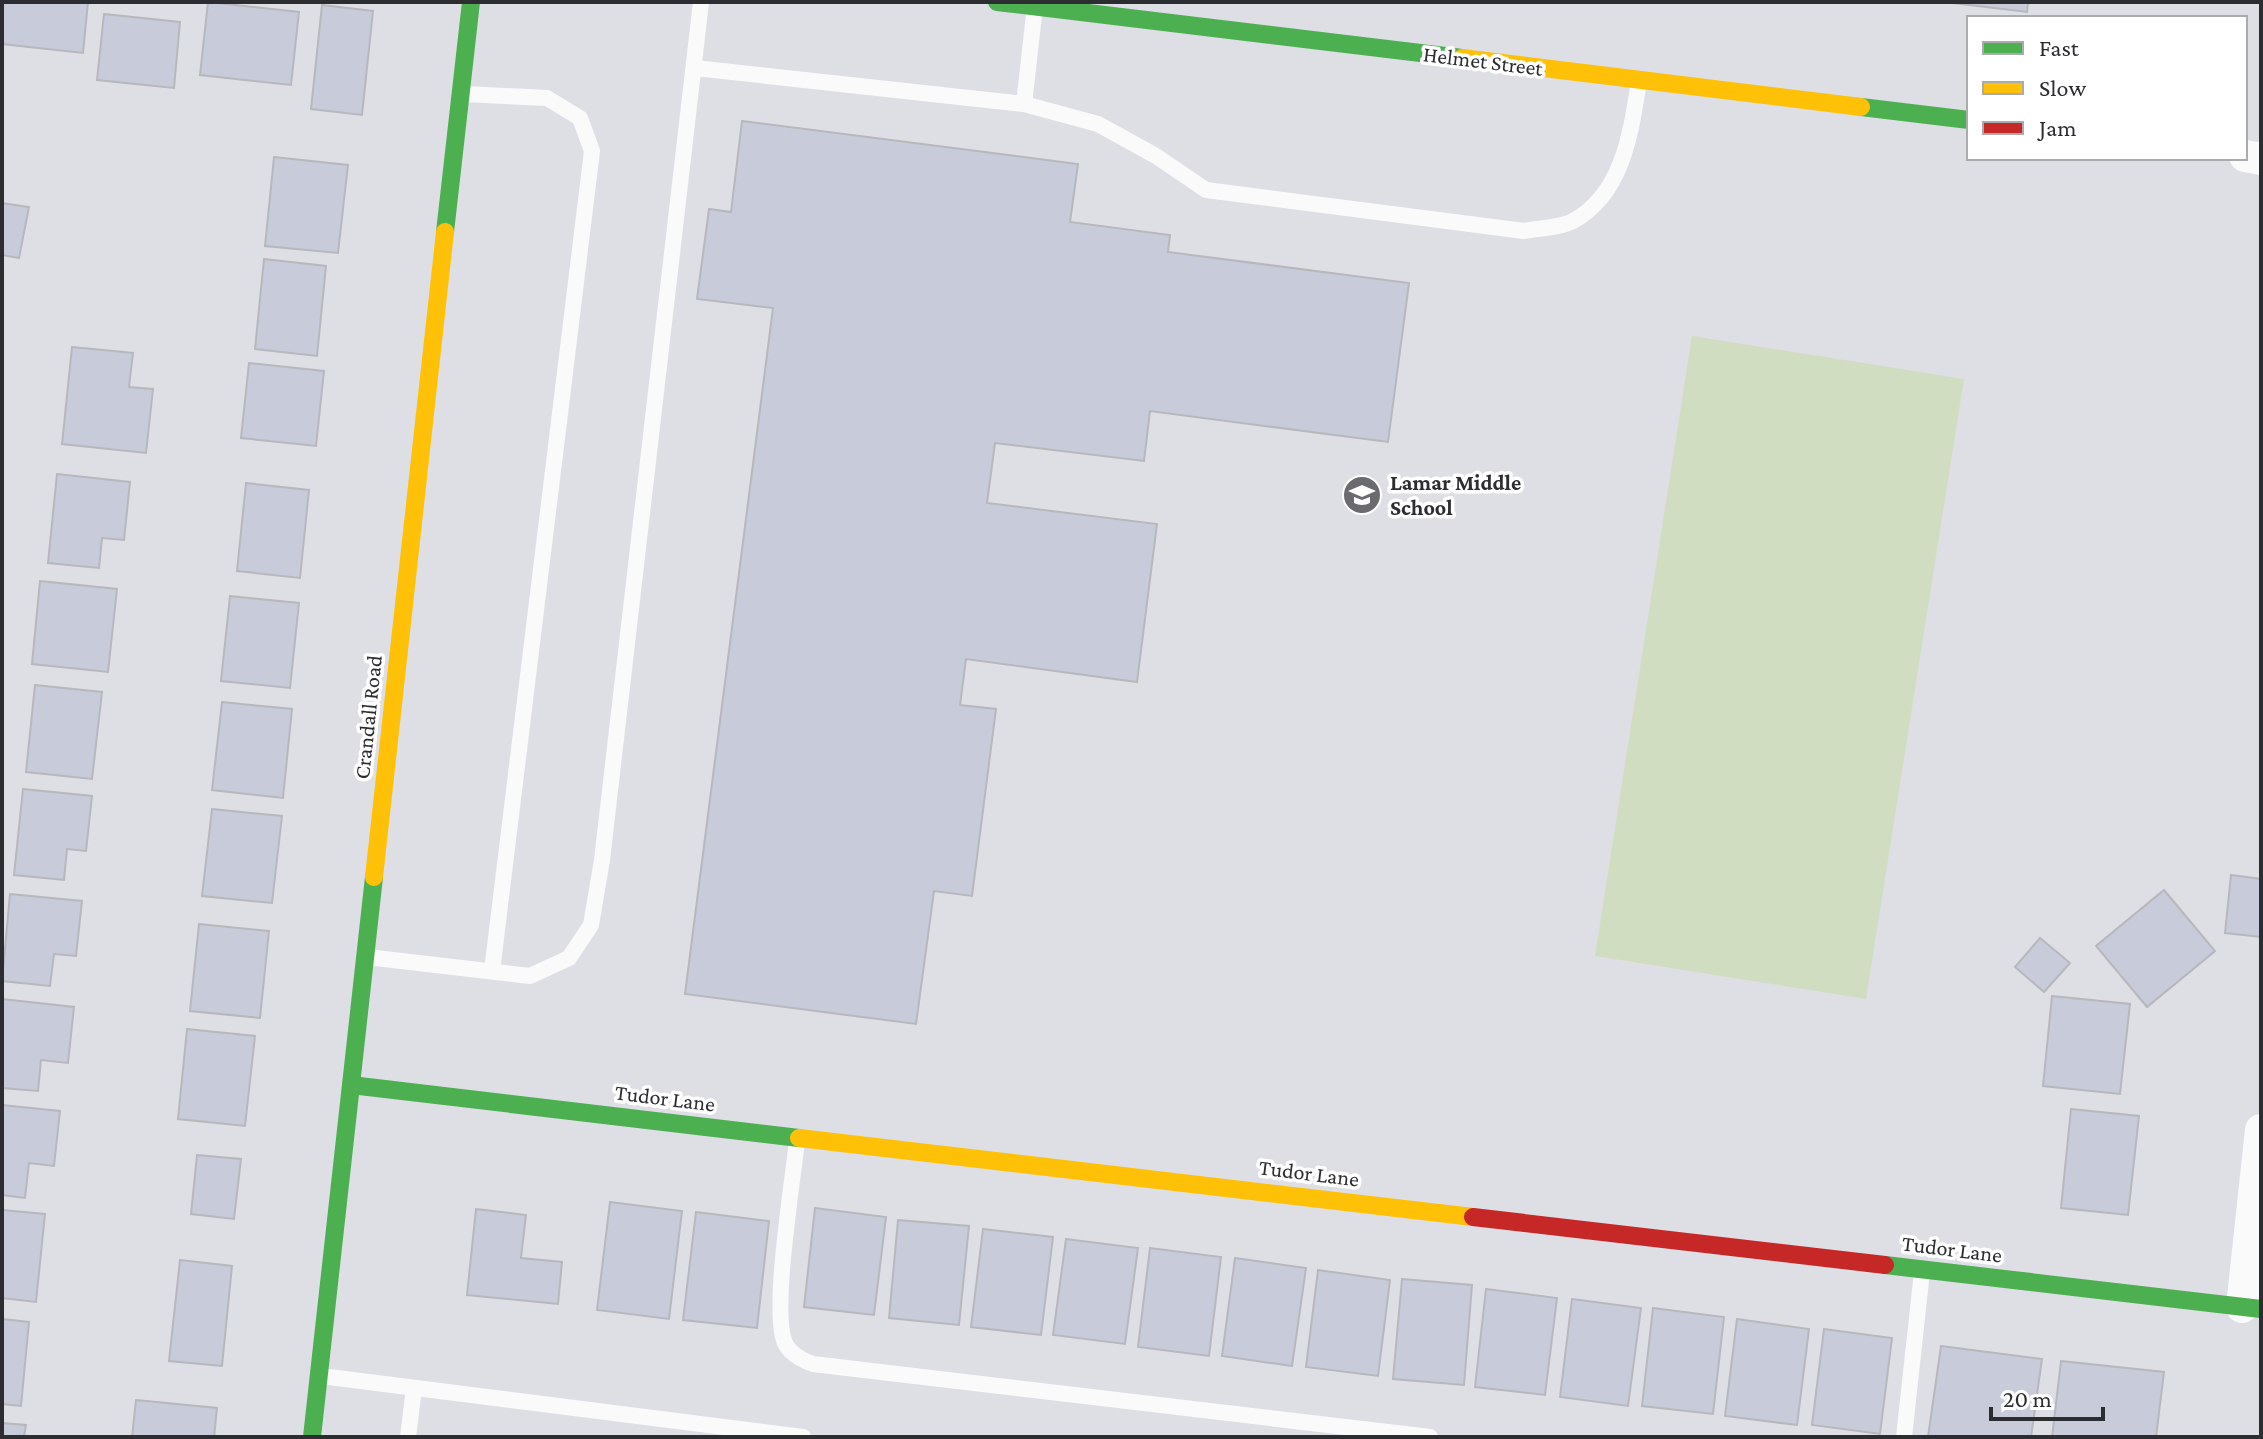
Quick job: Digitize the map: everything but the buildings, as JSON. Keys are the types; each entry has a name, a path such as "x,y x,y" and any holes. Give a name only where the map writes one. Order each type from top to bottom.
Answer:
{"street":[{"name":"Crandall Road","path":"312,1437 471,2"},
{"name":"Helmet Street","path":"997,2 1967,120"},
{"name":"Tudor Lane","path":"351,1085 2252,1308"},
{"path":"2252,1308 2261,1130"}],"lane":[{"path":"365,957 530,976 569,958 591,925 604,844 701,2"},
{"path":"1024,104 1035,6"},
{"path":"695,68 1024,104 1098,124 1156,156 1206,190 1524,231 1571,222 1604,196 1629,144 1640,80"},
{"path":"461,94 547,98 580,118 592,151 492,971"},
{"path":"797,1138 778,1315 785,1345 802,1361 1430,1437"},
{"path":"1904,1437 1922,1269"},
{"path":"318,1376 803,1437"},
{"path":"408,1437 414,1388"}],"green space":[{"path":"1692,336 1964,379 1866,999 1595,956"}],"traffic: fast":[{"path":"445,232 471,2"},
{"path":"997,2 1462,58"},
{"path":"1861,107 1967,120"},
{"path":"312,1437 374,877"},
{"path":"351,1085 799,1138"},
{"path":"1885,1265 2261,1309"}],"traffic: slow":[{"path":"1462,58 1861,107"},
{"path":"374,877 445,232"},
{"path":"799,1138 1473,1217"}],"traffic: jam":[{"path":"1473,1217 1885,1265"}],"place":[{"name":"Lamar Middle School","path":"1362,495"}]}
